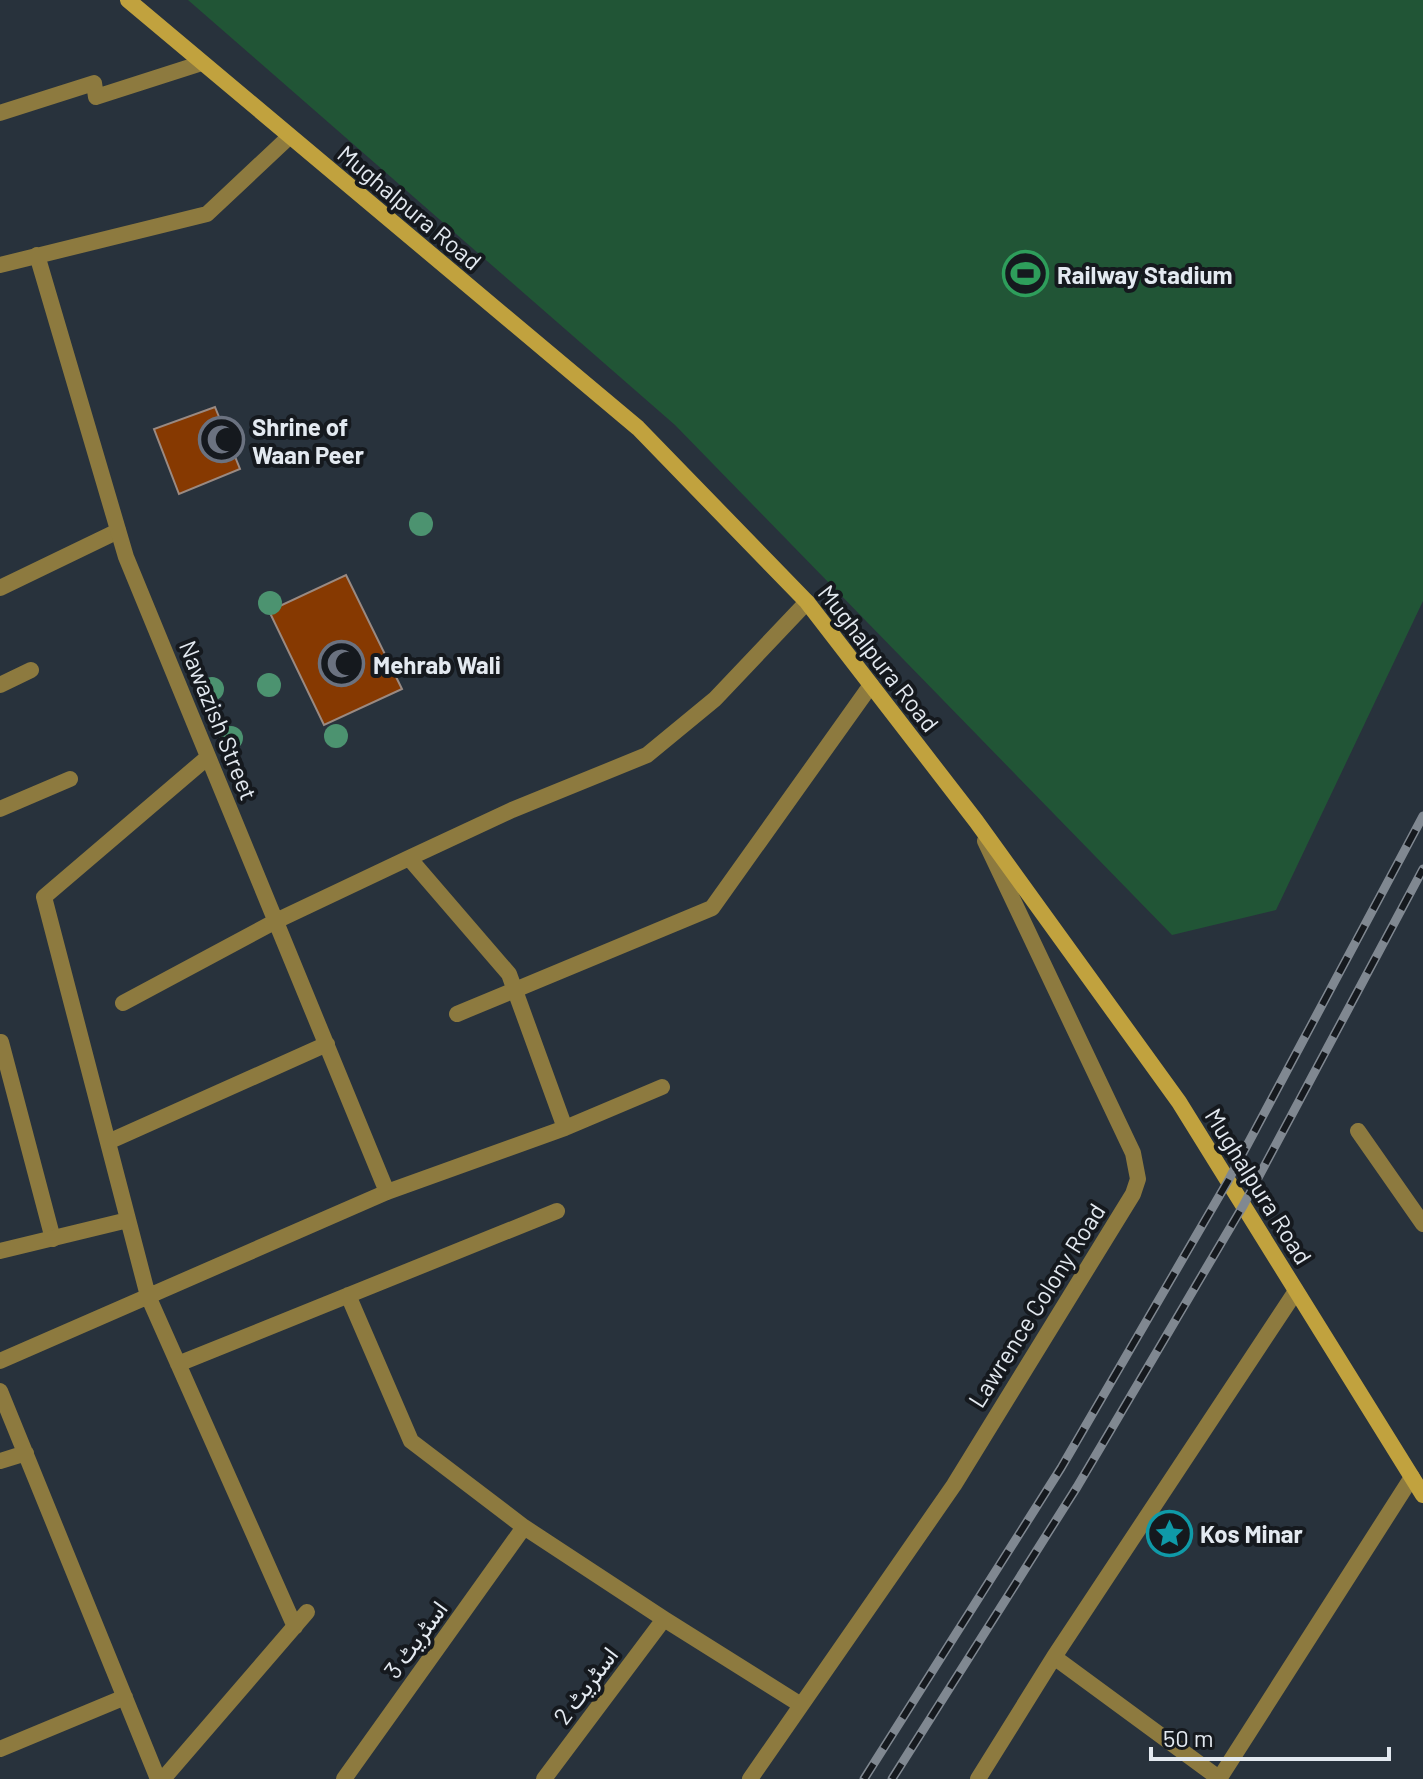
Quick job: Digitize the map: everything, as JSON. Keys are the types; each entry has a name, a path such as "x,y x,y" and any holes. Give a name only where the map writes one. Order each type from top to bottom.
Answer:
{"main road":[{"name":"Mughalpura Road","path":"128,0 638,428 807,602 976,821 1179,1102 1423,1495"}],"street":[{"path":"0,113 94,83 96,97 202,63"},
{"path":"0,265 207,214 289,137"},
{"name":"Nawazish Street","path":"37,255 118,531 387,1192"},
{"path":"0,588 118,531"},
{"path":"123,1003 276,921 409,858 512,810 647,755 715,699 807,602"},
{"path":"0,685 31,670"},
{"path":"457,1014 712,908 871,685"},
{"path":"208,757 44,897 148,1296 295,1627"},
{"path":"0,809 70,779"},
{"name":"Lawrence Colony Road","path":"750,1779 954,1485 1133,1194 1138,1179 1133,1153 976,821"},
{"path":"409,858 509,974 565,1128"},
{"path":"1,1042 53,1239"},
{"path":"108,1142 327,1044"},
{"path":"0,1361 387,1192 565,1128 662,1087"},
{"path":"1358,1131 1423,1224"},
{"path":"178,1364 557,1211"},
{"path":"0,1251 128,1220"},
{"path":"978,1779 1054,1657 1296,1291"},
{"path":"348,1295 411,1441 524,1527 801,1705"},
{"path":"0,1391 160,1779 307,1612"},
{"path":"0,1461 26,1453"},
{"path":"1054,1657 1219,1779 1412,1477"},
{"name":"اسٹریٹ 3","path":"344,1779 524,1527"},
{"name":"اسٹریٹ 2","path":"544,1779 664,1619"},
{"path":"0,1749 125,1697"}],"green space":[{"name":"Railway Stadium","path":"188,0 1423,0 1423,601 1276,910 1172,935 675,425"}],"building":[{"path":"215,407 240,469 179,494 154,429"},
{"name":"Mehrab Wali","path":"346,575 402,689 324,725 269,611"}],"railway":[{"path":"864,1779 1061,1468 1228,1181 1423,816"},
{"path":"892,1779 1077,1487 1243,1206 1423,869"}],"place":[{"name":"Railway Stadium","path":"1026,274"},
{"name":"Shrine of Waan Peer","path":"221,440"},
{"name":"Mehrab Wali","path":"342,664"},
{"name":"Kos Minar","path":"1169,1533"}]}
